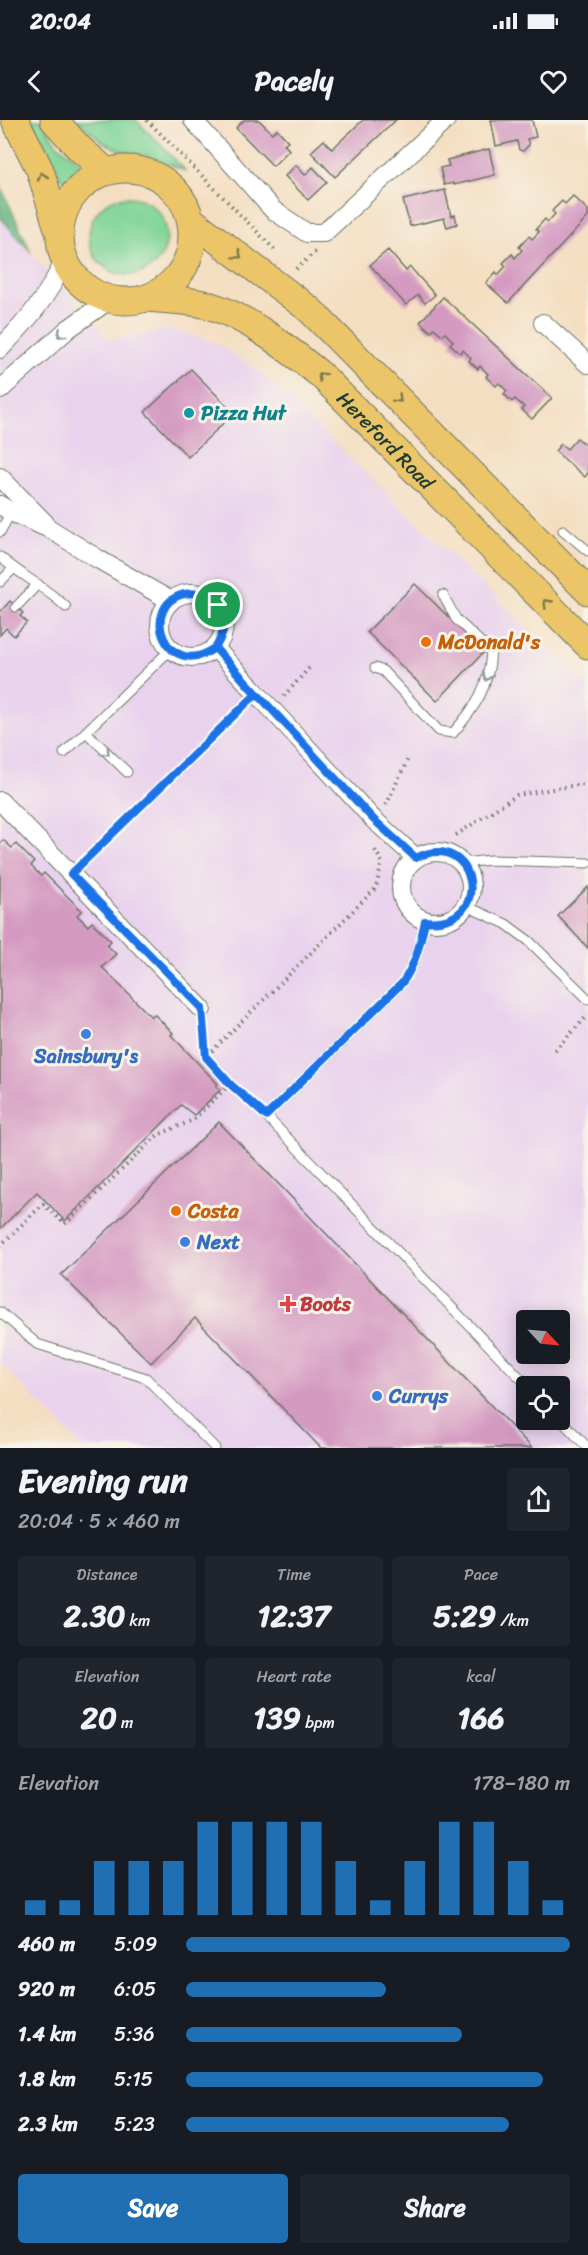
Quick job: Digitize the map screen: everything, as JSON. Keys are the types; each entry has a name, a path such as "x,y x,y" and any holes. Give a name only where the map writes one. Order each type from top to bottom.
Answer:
{"main road":[{"path":"15,120 40,170 59,232 64,261 73,276 87,290 109,300 126,302 148,298 175,281 187,262 193,242 191,220 186,206 173,187 159,177 140,170 123,168 106,171 90,179 75,193 64,211 59,232"},
{"path":"54,120 80,149 106,171"},
{"name":"Hereford Road","path":"191,220 310,310 588,591"},
{"name":"Hereford Road","path":"148,298 201,303 236,317 281,342 322,376 588,645"}],"street":[{"path":"193,120 273,210 307,233 324,233 446,120"},
{"path":"0,349 32,316 56,281 64,261"},
{"path":"0,390 68,329 109,300"},
{"path":"543,323 588,364"},
{"path":"0,477 50,529"},
{"path":"6,509 50,529 98,560 171,601"},
{"path":"190,593 201,594 218,605 223,614 225,626 222,638 215,648 205,655 193,657 182,656 171,650 160,631 160,620 164,609 171,601 180,595 190,593"},
{"path":"215,648 373,819 416,858"},
{"path":"0,801 202,1008"},
{"path":"445,852 462,863 469,872 472,884 471,895 466,906 458,915 448,920 425,921 407,908 402,898 401,887 408,866 416,858 425,853 445,852"}],"lane":[{"path":"0,532 6,509"},
{"path":"563,531 588,551"},
{"path":"0,557 14,569 49,591 66,608"},
{"path":"0,582 14,569"},
{"path":"16,607 38,584"},
{"path":"375,668 383,671 439,731 453,733 476,703 490,675 491,652 456,619 443,595"},
{"path":"64,753 171,650"},
{"path":"86,732 127,772"},
{"path":"462,863 491,860 588,863"},
{"path":"466,906 506,924 529,941 588,999"},
{"path":"425,921 411,972 266,1116 518,1376"},
{"path":"0,1312 37,1344 146,1378 215,1448"},
{"path":"570,1429 588,1448"}],"path":[{"path":"283,696 309,668"},
{"path":"71,874 256,694"},
{"path":"206,1057 376,888 382,862 362,828 386,806 408,759"},
{"path":"456,836 518,795 588,783"},
{"path":"202,1008 206,1057 230,1084 266,1116"},
{"path":"555,1050 588,1015"},
{"path":"0,1246 43,1204 65,1224 158,1136 193,1120 230,1084"}],"shaded area":[{"path":"0,217 109,340 171,329 218,344 260,372 588,686 588,1448 83,1448 0,1363"}],"green space":[{"path":"32,120 41,120 56,143 85,166 62,181"},
{"path":"77,120 136,120 186,171 147,156 124,152 103,142"},
{"path":"0,185 31,252 0,217"},
{"path":"128,197 143,200 156,208 164,221 167,236 164,251 156,264 143,272 128,275 113,272 100,264 92,251 89,236 92,221 100,208 113,200"}],"building":[{"path":"244,120 259,120 272,133 277,129 288,141 284,144 289,150 273,166 236,128"},
{"path":"363,120 396,120 335,177 311,152 324,140 332,149"},
{"path":"491,120 532,120 536,137 527,139 529,145 523,151 519,150 517,141 496,146"},
{"path":"489,149 495,175 454,185 453,183 444,185 440,168 449,166 447,160"},
{"path":"296,165 305,175 313,167 327,182 308,200 285,176"},
{"path":"445,190 451,216 455,215 457,224 447,227 444,218 410,226 403,200"},
{"path":"573,196 588,210 588,217 508,303 486,283 496,272 498,275 506,266 503,263 512,254 515,258 522,250 519,247 529,236 532,239 539,232 536,229 545,219 548,222 555,214 552,211 562,201 565,204"},
{"path":"388,250 406,271 410,267 435,295 425,303 418,295 406,305 370,265"},
{"path":"443,297 552,398 532,419 522,410 524,407 515,399 512,402 504,394 507,391 499,383 496,386 486,377 488,374 480,366 478,369 469,361 471,358 463,350 460,353 450,344 453,341 445,333 442,335 434,328 431,332 420,322"},
{"name":"Pizza Hut","path":"191,369 234,413 188,457 145,412"},
{"path":"577,438 588,447 588,473 585,477 555,451 561,444 567,449"},
{"name":"McDonald's","path":"415,584 484,652 437,701 367,632"},
{"path":"10,601 23,613 20,616 27,622 14,636 6,628 0,635 0,612"},
{"name":"Sainsbury's","path":"3,840 12,848 16,844 34,862 31,866 41,876 44,873 82,911 77,915 88,926 92,922 111,941 107,945 116,954 102,967 151,1017 154,1014 173,1033 171,1035 218,1084 216,1086 220,1090 194,1115 181,1105 65,1221 37,1192 0,1229 0,843"},
{"path":"588,887 588,948 558,916"},
{"path":"219,1122 532,1448 321,1448 195,1318 151,1363 61,1275"}],"place":[{"name":"Pizza Hut","path":"189,413"},
{"name":"McDonald's","path":"426,642"},
{"name":"Sainsbury's","path":"86,1034"},
{"name":"Costa","path":"176,1211"},
{"name":"Next","path":"185,1242"},
{"name":"Boots","path":"288,1304"},
{"name":"Currys","path":"377,1396"}],"route":[{"path":"218,605 201,594 190,593 180,595 171,601 164,609 160,620 160,631 171,650 182,656 193,657 205,655 215,648 373,819 416,858 435,851 454,856 469,872 472,884 471,895 466,906 458,915 437,922 425,921 411,972 402,983 266,1116 230,1084 206,1057 202,1008 71,874 256,694 215,648 222,638 225,626 223,614 218,605"}]}
